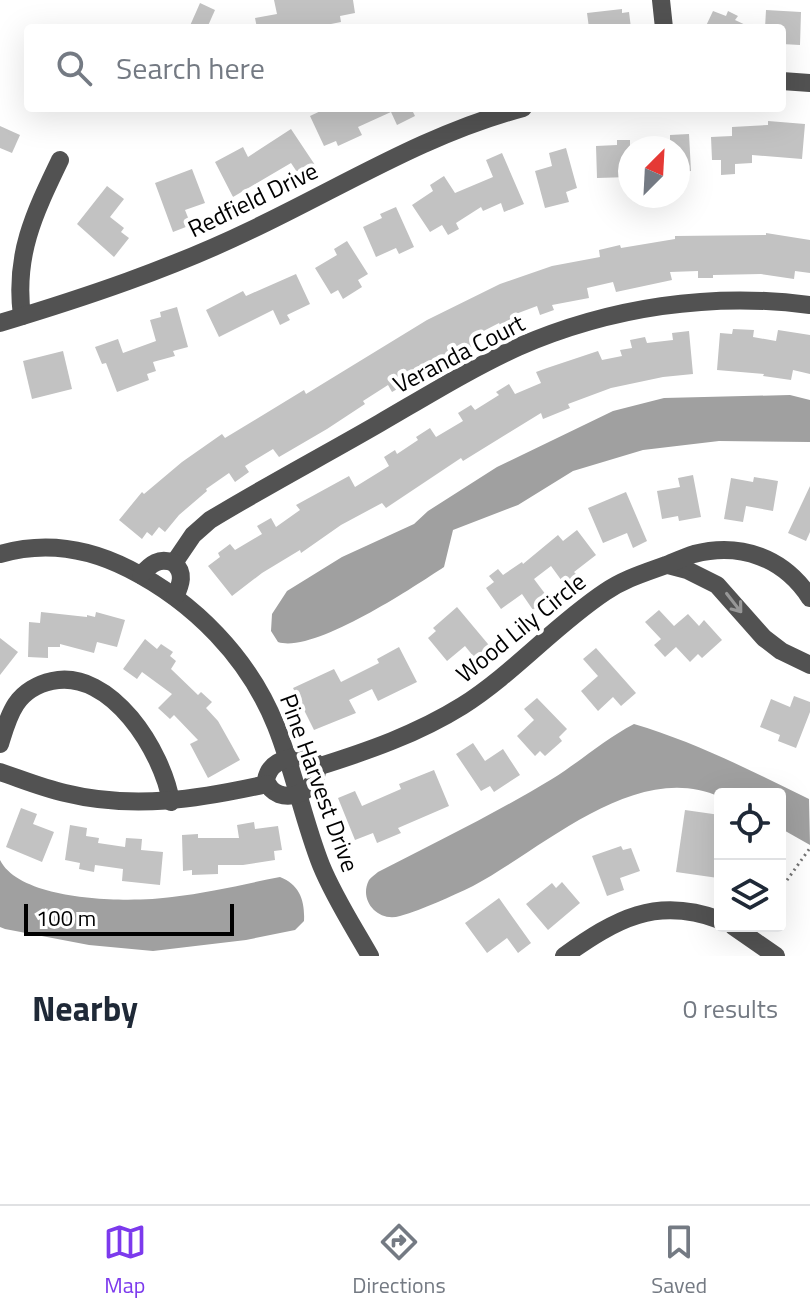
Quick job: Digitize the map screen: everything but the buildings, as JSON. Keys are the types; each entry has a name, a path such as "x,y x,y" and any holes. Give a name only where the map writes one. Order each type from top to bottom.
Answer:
{"street":[{"path":"661,0 664,24"},
{"path":"786,81 810,83"},
{"name":"Redfield Drive","path":"0,323 100,293 167,267 252,230 409,149 465,125 509,112"},
{"path":"22,316 19,288 23,251 32,222 60,160"},
{"name":"Veranda Court","path":"174,563 193,535 210,520 475,369 529,343 617,314 674,304 763,300 810,305"},
{"name":"Pine Harvest Drive","path":"0,554 34,547 75,549 109,559 175,597 208,625 246,671 267,706 324,871 370,956"},
{"name":"Wood Lily Circle","path":"317,767 400,739 444,716 505,676 608,590 637,574 699,553 731,550 753,553 785,569 810,598"},
{"path":"141,575 150,565 161,560 174,563 182,574 175,597"},
{"path":"668,565 687,570 717,585 764,638 781,651 810,665"},
{"path":"0,744 12,712 24,695 50,681 82,682 115,702 139,729 160,763 171,802"},
{"path":"303,756 312,760 317,767 313,783 298,794 281,795 272,791 267,784 266,776 272,766 287,758 303,756"},
{"path":"0,772 83,797 128,802 199,799 267,784"},
{"path":"564,956 607,926 638,914 680,910 714,918"},
{"path":"742,932 776,956"}],"path":[{"path":"786,882 809,850"}],"shaded area":[{"path":"790,395 810,400 810,442 719,441 643,450 573,471 518,505 453,530 444,567 362,617 314,638 294,643 278,642 271,631 272,614 287,591 342,557 414,524 428,511 497,467 613,411 664,398"},
{"path":"634,724 657,731 701,748 745,768 809,799 810,845 786,831 786,788 714,788 714,795 688,788 656,790 623,799 591,813 473,886 437,902 392,917 372,908 366,888 378,872 531,792"},
{"path":"0,860 12,874 30,884 53,892 105,899 172,897 280,877 292,884 300,894 304,921 295,930 246,940 153,951 89,945 5,929 0,927"}]}
